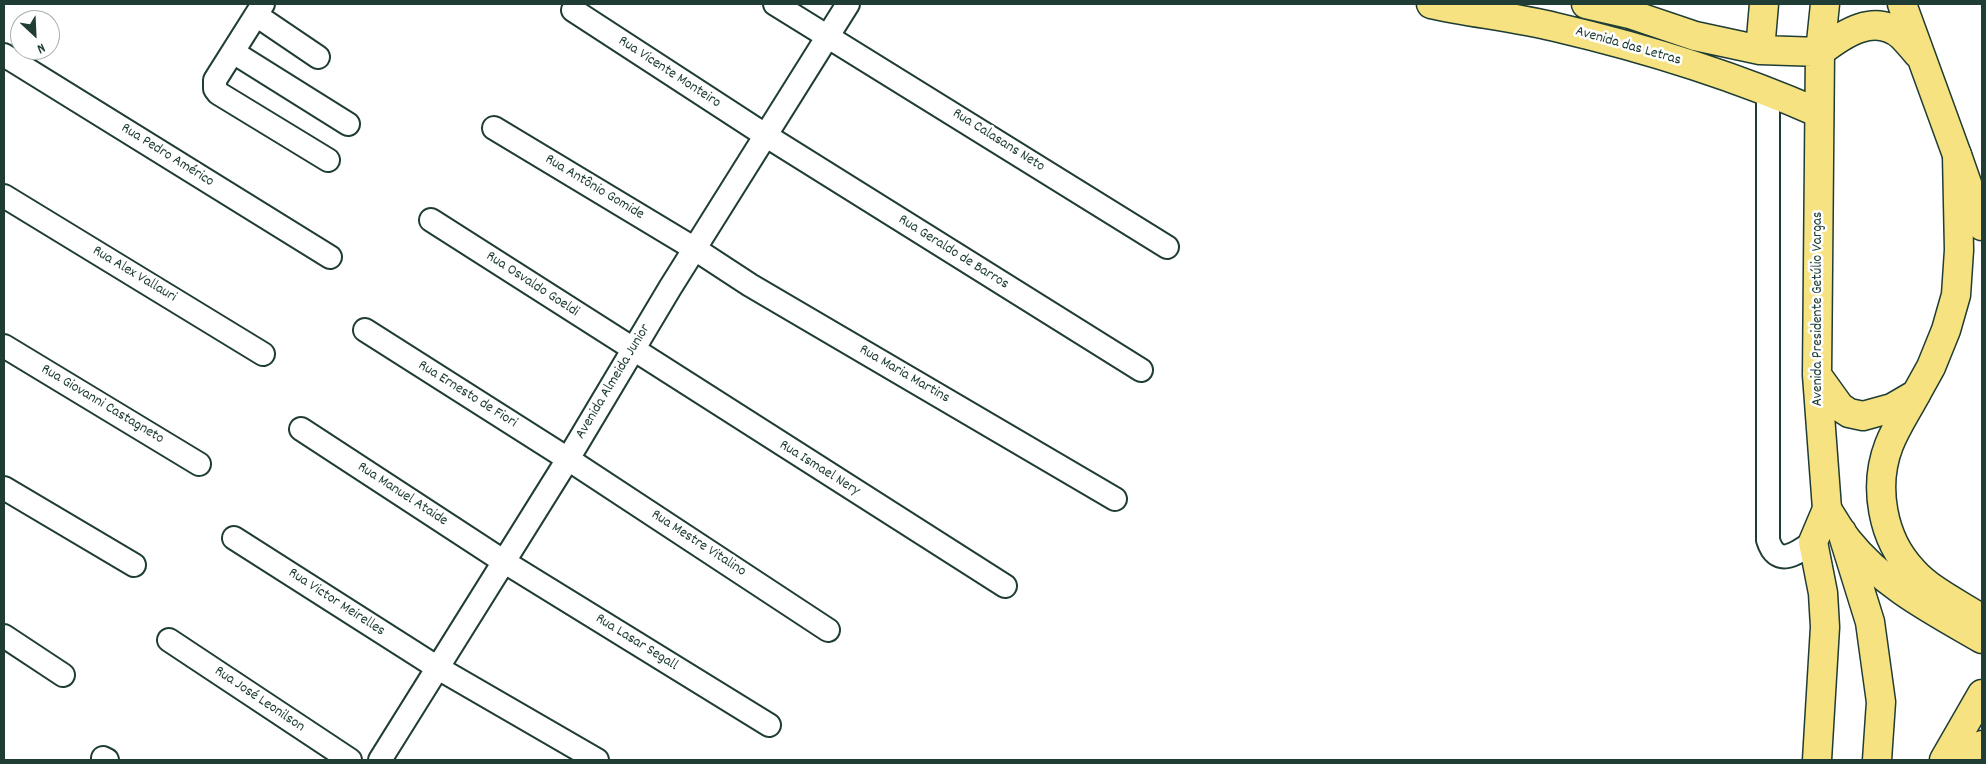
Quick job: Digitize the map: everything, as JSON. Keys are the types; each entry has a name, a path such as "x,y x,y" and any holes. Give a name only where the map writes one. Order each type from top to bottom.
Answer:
{"main road":[{"name":"Avenida das Letras","path":"1431,4 1554,26 1591,36 1768,91 1819,113"},
{"name":"Avenida das Letras","path":"1586,4 1630,14 1694,36 1760,50 1820,52"},
{"path":"1760,50 1764,4"},
{"name":"Avenida Presidente Getúlio Vargas","path":"1813,542 1827,509 1817,375 1820,52 1825,4"},
{"path":"1902,4 1982,226"},
{"path":"1820,52 1835,40 1862,26 1892,30 1902,36 1921,58"},
{"path":"1957,155 1959,250 1956,294 1946,330 1931,367 1890,443 1884,458 1881,478 1885,517 1891,537 1900,554 1913,571 1982,619"},
{"path":"1817,375 1840,407 1849,413 1863,416 1892,408 1916,394"},
{"path":"1827,509 1842,532 1872,567 1900,590 1982,639"},
{"path":"1842,532 1870,622 1881,702 1877,760"},
{"path":"1813,542 1823,593 1825,627 1817,760"},
{"path":"1944,760 1982,694"},
{"path":"1973,760 1982,745"}],"street":[{"name":"Rua Calasans Neto","path":"775,4 1167,247"},
{"name":"Avenida Almeida Junior","path":"380,760 568,459 764,135 848,4"},
{"path":"318,57 260,9 215,80 215,89 218,93 328,160"},
{"name":"Rua Vicente Monteiro","path":"573,10 764,135"},
{"path":"233,52 348,124"},
{"name":"Rua Pedro Américo","path":"4,55 330,256"},
{"path":"1768,91 1768,540 1771,548 1780,556 1797,553 1813,542"},
{"name":"Rua Antônio Gomide","path":"494,128 695,249"},
{"name":"Rua Geraldo de Barros","path":"764,135 1141,370"},
{"name":"Rua Alex Vallauri","path":"4,196 263,354"},
{"name":"Rua Osvaldo Goeldi","path":"431,220 634,351"},
{"name":"Rua Maria Martins","path":"695,249 750,285 1115,499"},
{"name":"Rua Ernesto de Fiori","path":"365,330 568,459"},
{"name":"Rua Giovanni Castagneto","path":"4,346 200,464"},
{"name":"Rua Ismael Nery","path":"634,351 1004,586"},
{"name":"Rua Manuel Ataide","path":"301,429 503,561"},
{"name":"Rua Mestre Vitalino","path":"568,459 828,630"},
{"path":"4,488 134,565"},
{"name":"Rua Victor Meirelles","path":"234,538 438,668 597,760"},
{"name":"Rua Lasar Segall","path":"503,561 769,725"},
{"path":"4,636 63,675"},
{"name":"Rua José Leonilson","path":"169,640 350,760"}]}
